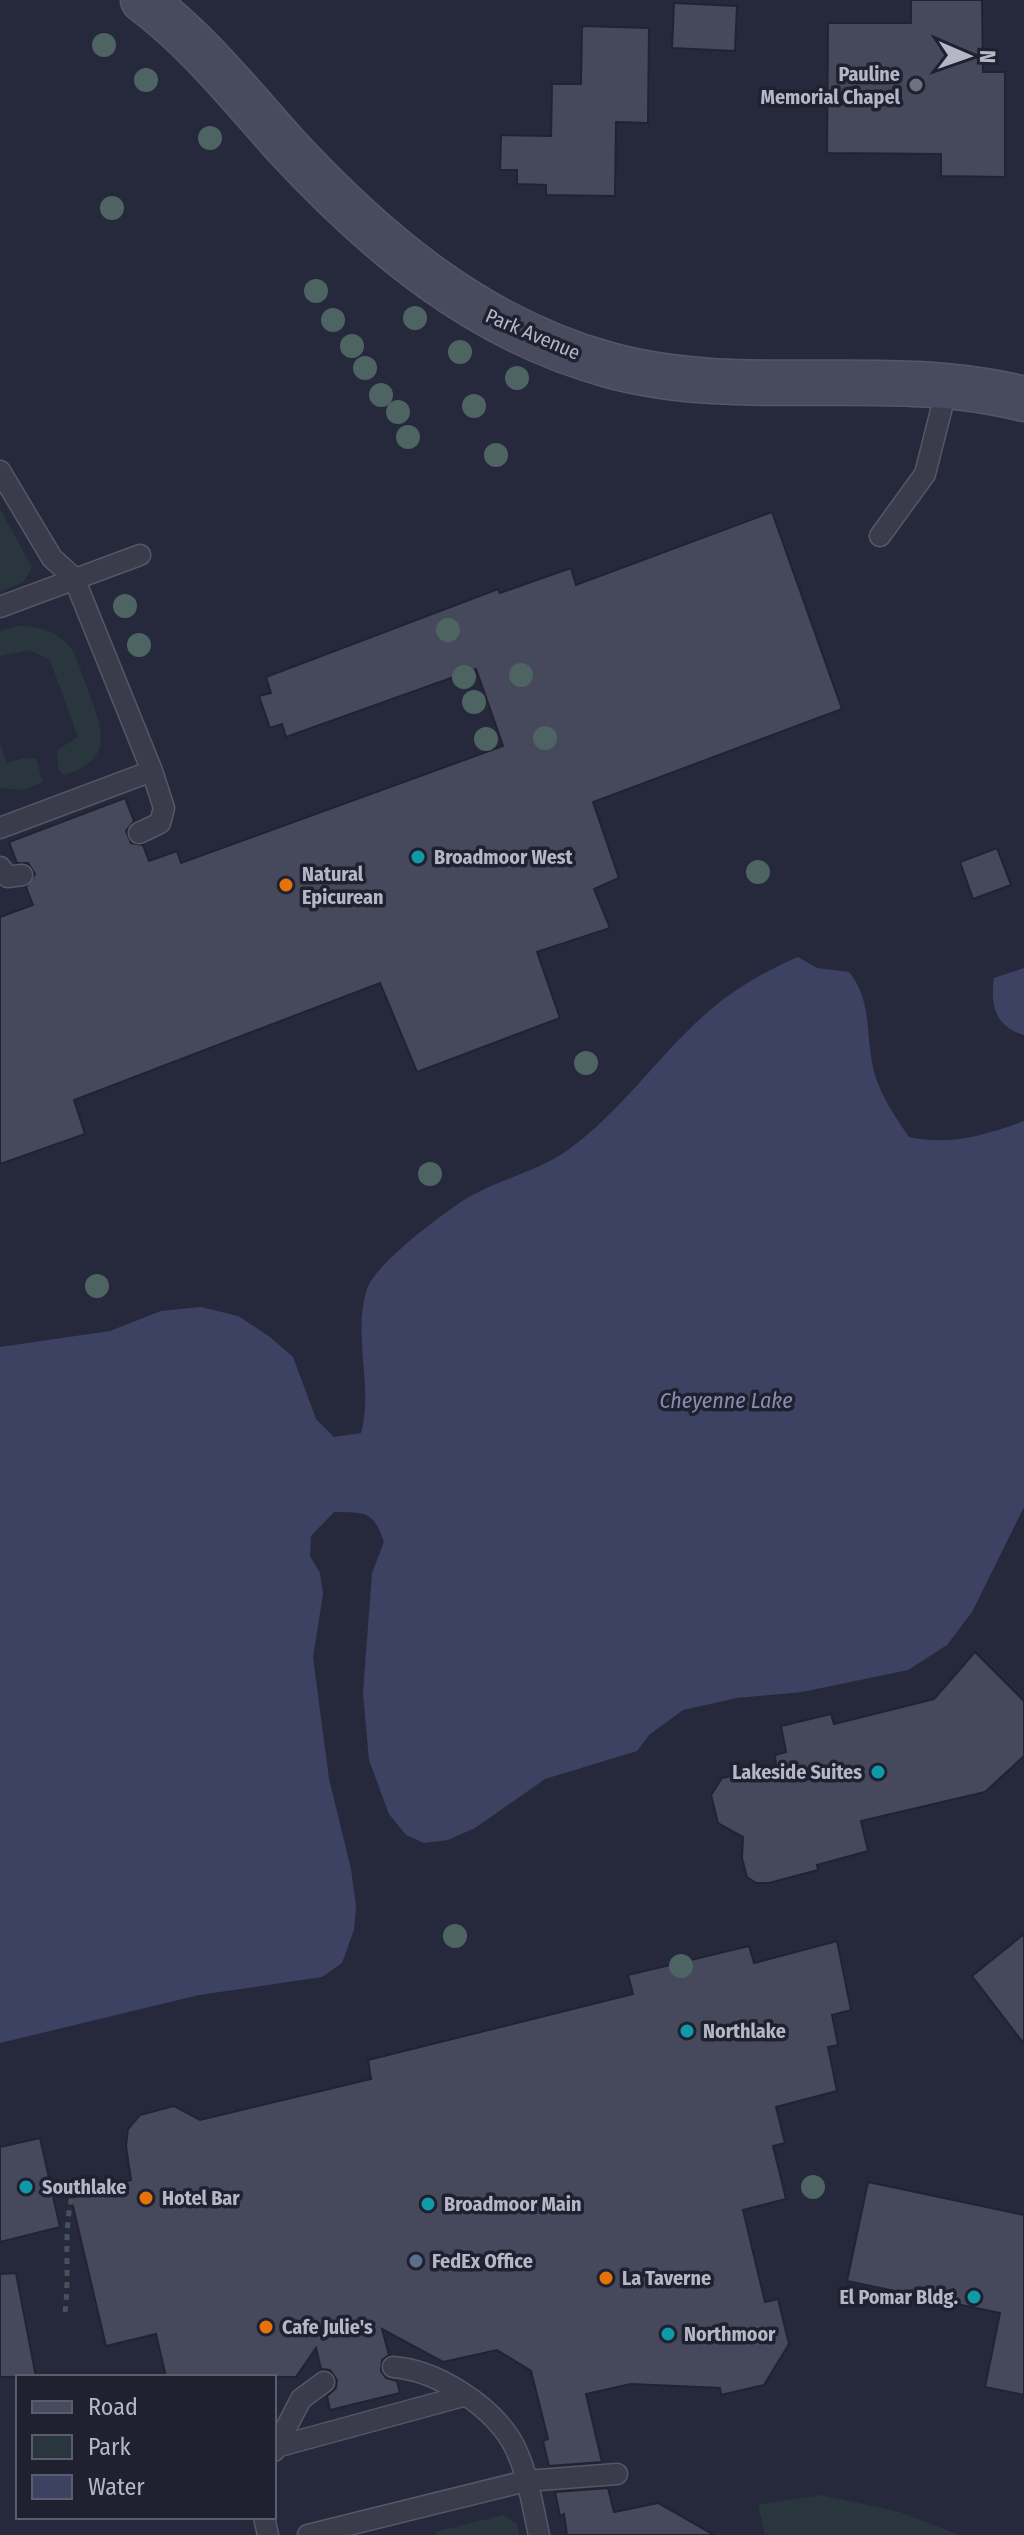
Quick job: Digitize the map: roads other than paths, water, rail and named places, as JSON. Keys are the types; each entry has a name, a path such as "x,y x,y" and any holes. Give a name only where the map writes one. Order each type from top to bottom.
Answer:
{"street":[{"name":"Park Avenue","path":"156,4 356,217 421,273 482,314 543,342 609,365 686,379 947,387 988,390 1024,399"}],"lane":[{"path":"880,536 925,474 947,387"},
{"path":"0,471 52,558 74,578 152,771 164,808 160,823 139,833"},
{"path":"0,607 140,555"},
{"path":"0,828 152,771"},
{"path":"0,867 8,877 22,875"},
{"path":"393,2367 411,2368 438,2379 497,2423 511,2441 526,2481 539,2535"},
{"path":"276,2447 301,2399 324,2382"},
{"path":"276,2449 463,2396"},
{"path":"308,2535 526,2481 617,2474"}],"water":[{"name":"Cheyenne Lake","path":"798,957 817,968 849,972 857,984 865,1009 876,1078 886,1101 909,1137 953,1140 1024,1121 1024,1507 972,1612 947,1645 908,1670 802,1692 737,1698 683,1710 649,1735 637,1751 545,1779 475,1828 448,1840 424,1843 406,1835 389,1814 369,1760 363,1693 372,1573 384,1542 376,1524 367,1515 334,1512 311,1536 310,1556 320,1573 323,1594 313,1657 329,1779 351,1869 356,1906 354,1930 342,1963 322,1977 199,1995 0,2043 0,1347 110,1331 161,1311 201,1307 238,1316 293,1357 316,1419 334,1437 361,1433 365,1398 363,1307 367,1289 382,1267 410,1241 464,1200 568,1150 606,1118 710,1010 752,980"},
{"path":"1024,968 1024,1035 1001,1020 993,997 994,978"}],"place":[{"name":"Pauline Memorial Chapel","path":"916,85"},
{"name":"Broadmoor West","path":"418,857"},
{"name":"Natural Epicurean","path":"286,885"},
{"name":"Lakeside Suites","path":"878,1772"},
{"name":"Northlake","path":"687,2031"},
{"name":"Southlake","path":"26,2187"},
{"name":"Hotel Bar","path":"146,2198"},
{"name":"Broadmoor Main","path":"428,2204"},
{"name":"FedEx Office","path":"416,2261"},
{"name":"La Taverne","path":"606,2278"},
{"name":"El Pomar Bldg.","path":"974,2297"},
{"name":"Cafe Julie's","path":"266,2327"},
{"name":"Northmoor","path":"668,2334"}]}
